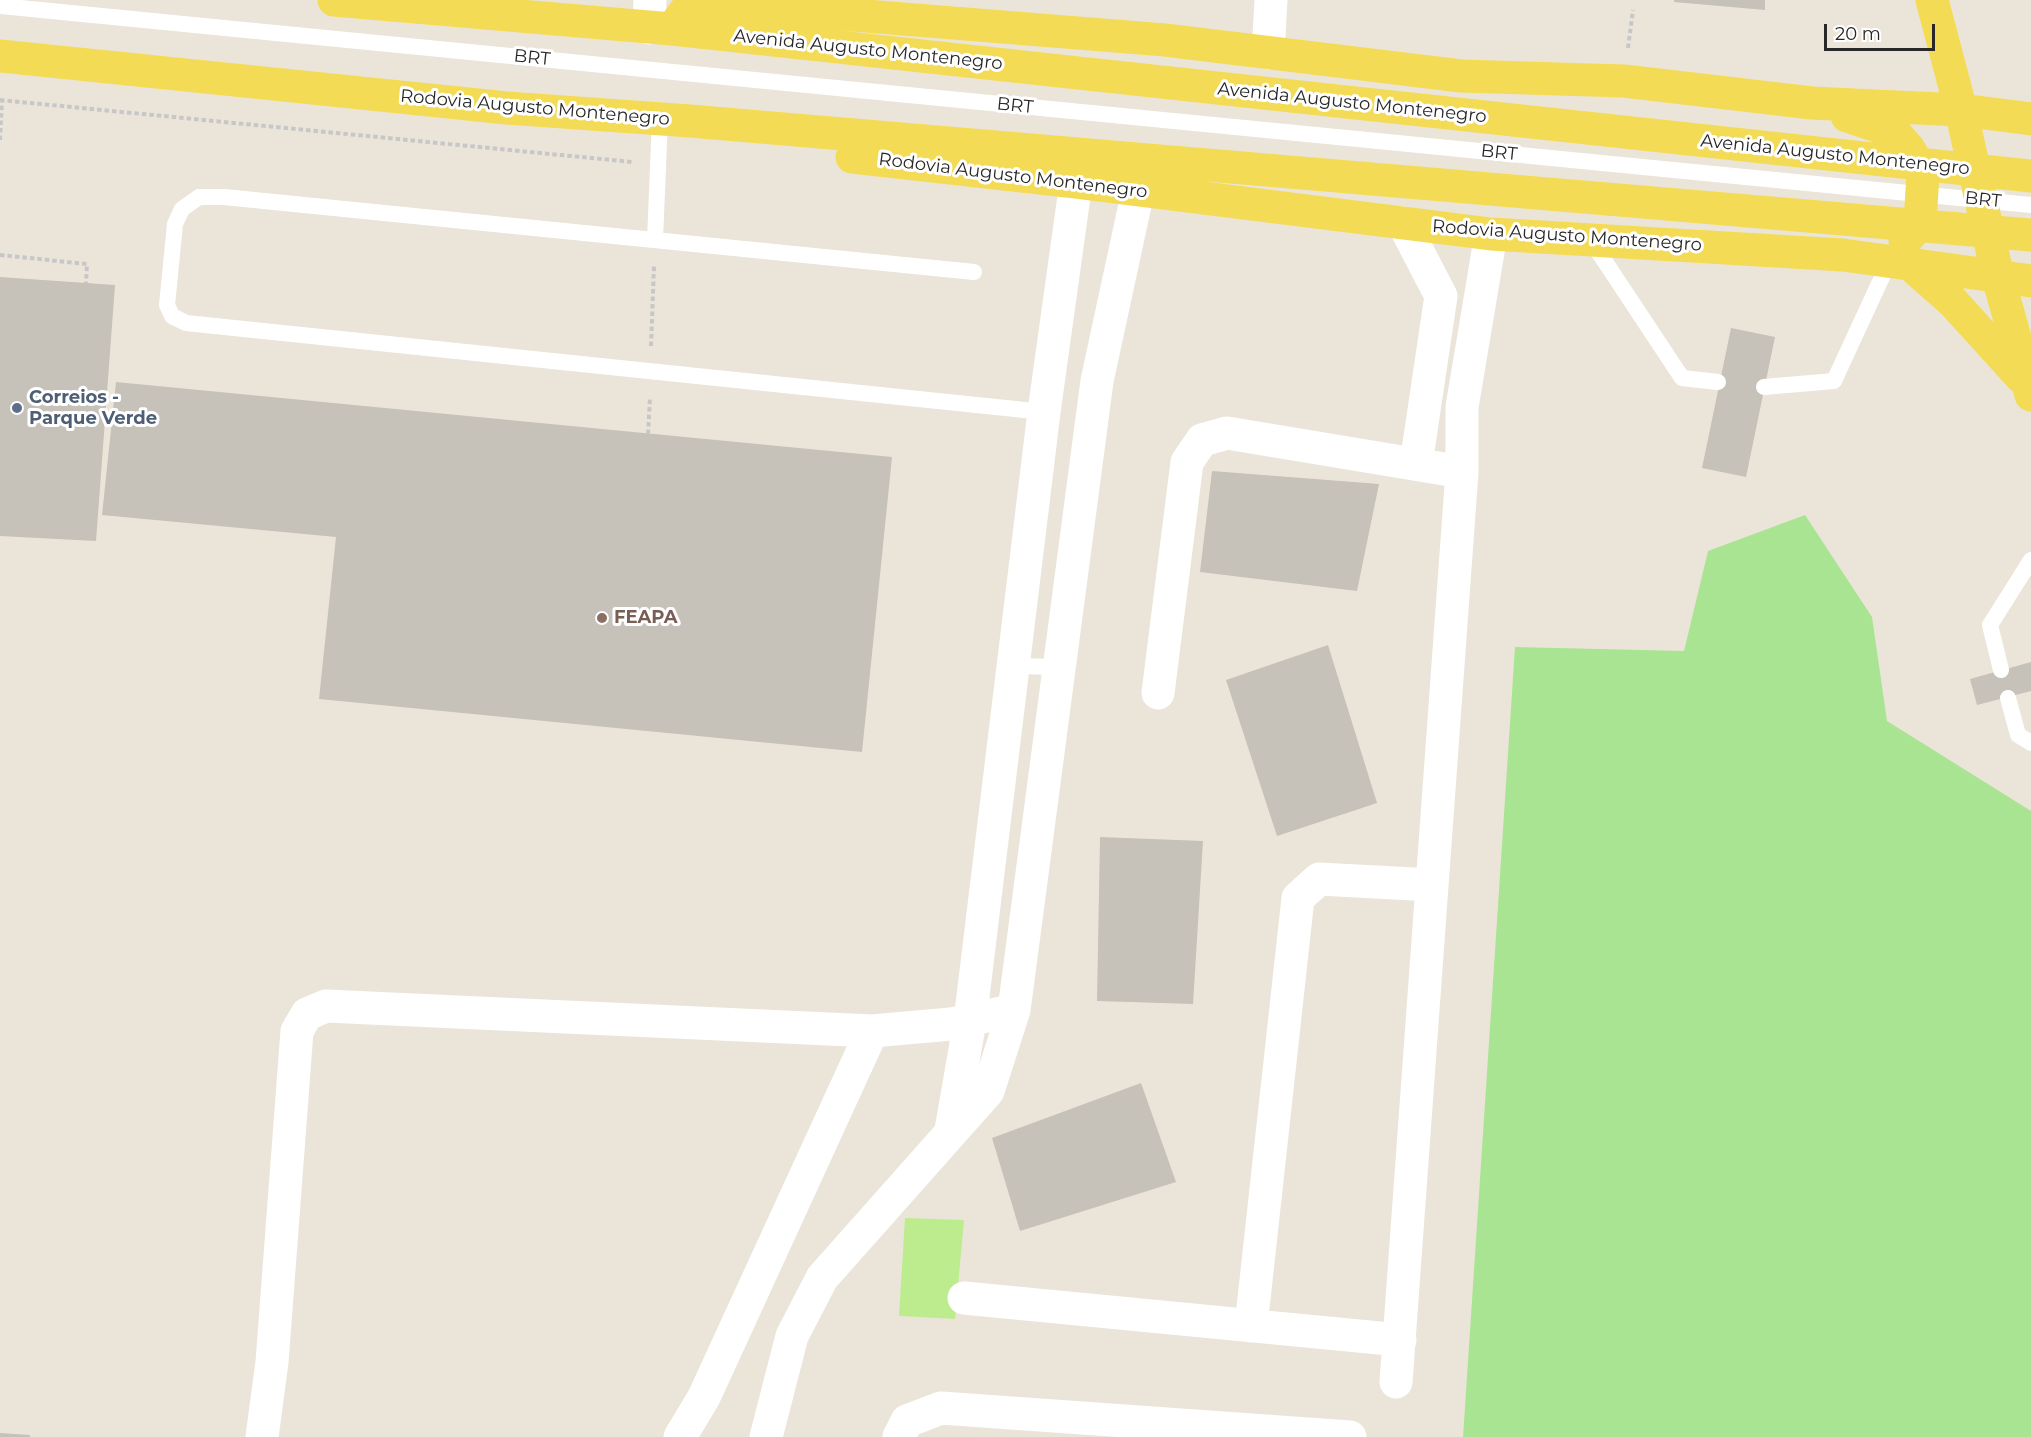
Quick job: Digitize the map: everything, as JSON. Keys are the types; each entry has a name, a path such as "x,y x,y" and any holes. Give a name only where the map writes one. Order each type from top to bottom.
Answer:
{"main road":[{"path":"334,0 657,19 692,1 789,5 1164,40 1461,75 1623,81 1812,103 1961,110 2031,118"},
{"path":"1932,0 1961,110 1998,277 2030,390"},
{"name":"Avenida Augusto Montenegro","path":"657,19 1189,85 2031,176"},
{"name":"Rodovia Augusto Montenegro","path":"0,56 507,108 774,128 821,154 1076,182 1491,234 1590,238 1843,255 2031,281"},
{"path":"1812,103 1894,132 1909,148 1923,174 1920,224 1903,244 1843,255"},
{"path":"774,128 2031,235"},
{"path":"1900,263 1952,301 2030,390"}],"street":[{"path":"1268,53 1271,0"},
{"path":"951,1130 970,1021 1044,412 1076,182"},
{"path":"766,1437 792,1336 822,1278 988,1091 1014,1010 1097,381 1138,190"},
{"path":"1403,223 1441,296 1416,464"},
{"path":"1396,1382 1462,472 1462,407 1491,234"},
{"path":"1441,296 1481,299"},
{"path":"1158,693 1187,462 1202,440 1227,433 1462,472"},
{"path":"1251,1326 1298,898 1319,879 1432,885"},
{"path":"262,1437 272,1362 297,1031 306,1014 326,1006 872,1031 970,1021 1014,1010"},
{"path":"680,1437 704,1397 872,1031"},
{"path":"964,1298 1400,1340"},
{"path":"899,1437 907,1421 941,1408 1350,1437"}],"lane":[{"name":"BRT","path":"0,6 2031,205"},
{"path":"655,240 660,119"},
{"path":"974,272 224,196 199,197 182,209 175,224 166,305 172,316 186,323 1044,412"},
{"path":"1590,238 1682,378 1718,382"},
{"path":"1764,387 1834,381 1900,263"},
{"path":"2001,670 1990,625 2031,560"},
{"path":"1013,666 1059,667"},
{"path":"2008,698 2018,735 2031,743"}],"path":[{"path":"0,140 1,100 657,164"},
{"path":"648,434 655,240"},
{"path":"0,255 87,264 86,283"}],"green space":[{"path":"1805,515 1872,617 1887,721 2031,811 2031,1437 1463,1437 1515,647 1684,651 1708,551"},
{"path":"905,1218 964,1220 955,1319 899,1316"}],"building":[{"path":"1674,0 1765,0 1765,10 1674,2"},
{"path":"0,277 115,285 96,541 0,536"},
{"path":"1731,328 1775,337 1746,477 1702,468"},
{"name":"FEAPA","path":"116,382 892,457 862,752 319,699 336,537 102,515"},
{"path":"1212,471 1379,484 1357,591 1200,572"},
{"path":"1328,645 1377,803 1277,836 1226,680"},
{"path":"2031,662 2031,691 1977,705 1970,679"},
{"path":"1100,837 1203,841 1193,1004 1097,1001"},
{"path":"1141,1083 1176,1182 1020,1231 992,1138"},
{"path":"0,1433 30,1435 30,1437 0,1437"}],"place":[{"name":"Correios - Parque Verde","path":"17,408"},
{"name":"FEAPA","path":"602,618"}]}
